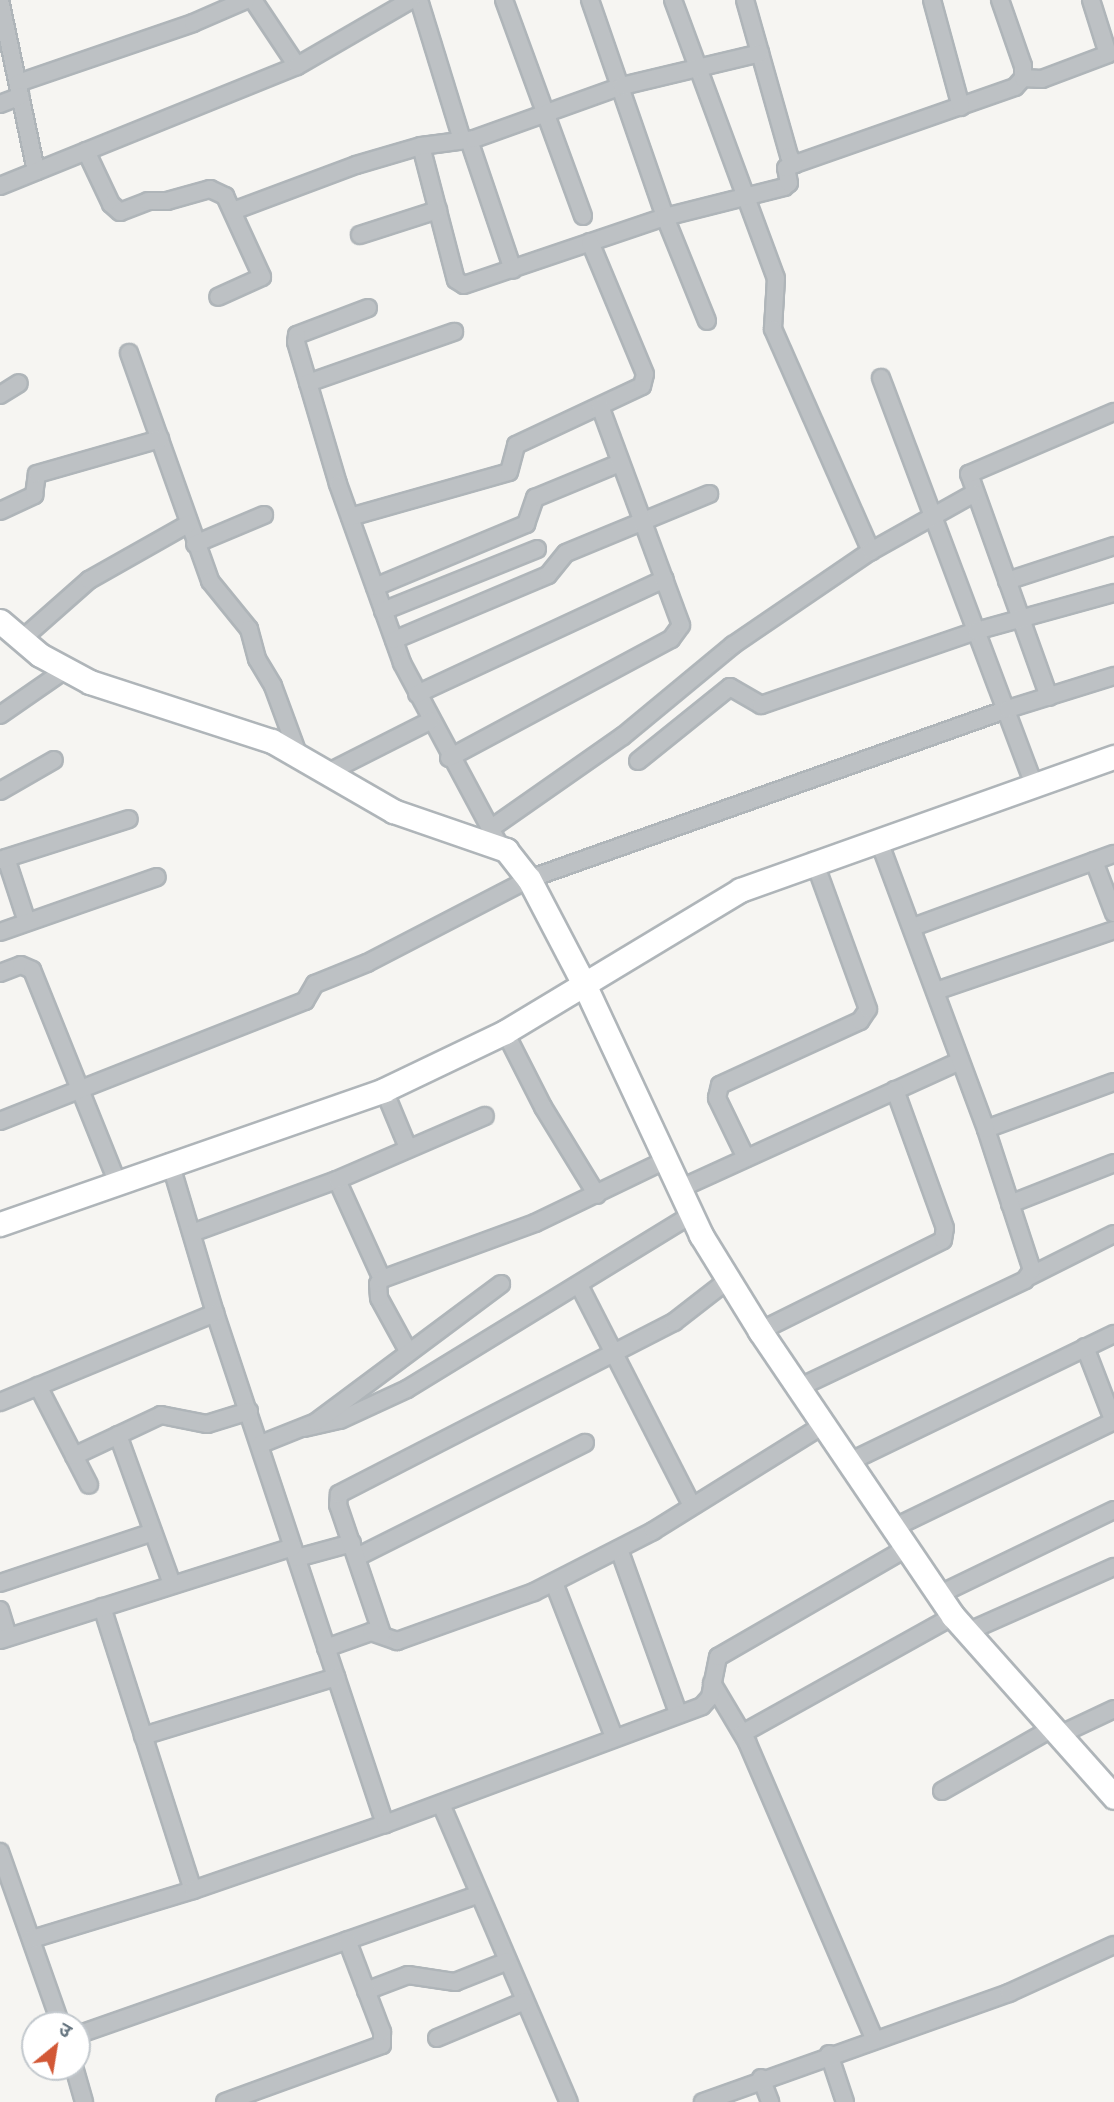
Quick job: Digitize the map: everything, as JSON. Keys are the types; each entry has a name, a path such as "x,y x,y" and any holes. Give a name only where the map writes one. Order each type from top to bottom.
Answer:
{"street":[{"path":"0,0 5,44 19,90 36,171"},
{"path":"0,104 19,90 246,0"},
{"path":"253,0 297,66"},
{"path":"504,0 583,216"},
{"path":"590,0 622,86 665,217 707,321"},
{"path":"673,0 776,278 773,329 871,551"},
{"path":"746,0 789,156 795,164"},
{"path":"932,0 961,107"},
{"path":"1000,0 1023,78"},
{"path":"421,146 458,284 513,270 665,217 788,186 786,168 795,164 1004,93 1023,78 1042,79 1108,54 1091,0"},
{"path":"0,186 297,66 410,1 513,270"},
{"path":"233,211 331,173 421,146 465,140 544,110 622,86 698,71 760,52"},
{"path":"86,151 111,204 120,212 148,201 167,201 216,188 233,211 262,277 218,297"},
{"path":"360,235 438,210"},
{"path":"350,517 509,472 513,447 642,386 645,374 590,242"},
{"path":"368,308 297,335 308,383 350,517 394,640 430,721 495,837 529,879 584,984 691,1215 760,1331 891,1529 960,1624 1114,1797"},
{"path":"308,383 454,332"},
{"path":"129,353 195,544 214,589 249,629 257,659 273,686 298,754"},
{"path":"881,378 931,517 1008,709 1034,785"},
{"path":"0,396 19,383"},
{"path":"449,758 671,639 681,617 643,524 600,406"},
{"path":"1049,697 973,494 969,474 977,468 1114,412"},
{"path":"0,511 34,495 37,474 160,439"},
{"path":"375,587 526,524 535,498 620,463"},
{"path":"394,640 548,575 566,553 643,524 709,494"},
{"path":"188,524 7,630 65,670 136,699 272,741 411,820 495,837 715,659 871,551 973,494"},
{"path":"195,544 264,516"},
{"path":"1007,581 1114,545"},
{"path":"383,611 537,550"},
{"path":"417,694 666,579"},
{"path":"715,659 730,687 742,690 761,705 976,631 1114,593"},
{"path":"0,715 65,670"},
{"path":"0,1121 79,1087 305,1001 319,981 367,963 529,879 1008,709 1114,676"},
{"path":"638,761 730,687"},
{"path":"329,772 430,721"},
{"path":"0,1224 170,1162 384,1090 505,1032 740,890 814,861 1114,757"},
{"path":"0,791 54,760"},
{"path":"27,922 3,859 129,819"},
{"path":"878,839 986,1129 1030,1276"},
{"path":"913,927 1114,854"},
{"path":"746,1158 717,1098 720,1085 860,1021 868,1009 814,861"},
{"path":"1094,861 1114,914"},
{"path":"0,932 156,877"},
{"path":"936,991 1114,930"},
{"path":"0,973 21,965 33,970 117,1181"},
{"path":"505,1032 543,1107 597,1195"},
{"path":"679,1189 960,1061"},
{"path":"986,1129 1114,1082"},
{"path":"384,1090 408,1149"},
{"path":"760,1331 943,1240 945,1228 895,1090"},
{"path":"192,1233 337,1180 485,1116"},
{"path":"408,1351 379,1298 378,1284 382,1279 597,1195 666,1160"},
{"path":"170,1162 215,1313 261,1444 385,1824"},
{"path":"1010,1204 1114,1163"},
{"path":"337,1180 382,1279"},
{"path":"261,1444 304,1428 334,1422 390,1398 691,1215"},
{"path":"798,1388 1114,1234"},
{"path":"382,1634 337,1499 344,1491 674,1322 728,1280"},
{"path":"304,1428 501,1284"},
{"path":"579,1285 617,1352 692,1506"},
{"path":"0,1402 215,1313"},
{"path":"847,1463 1114,1334"},
{"path":"891,1529 1114,1421 1085,1347"},
{"path":"38,1386 89,1485"},
{"path":"74,1456 161,1415 207,1424 249,1411"},
{"path":"326,1648 371,1632 397,1641 554,1583 619,1549 823,1426"},
{"path":"118,1435 172,1584"},
{"path":"0,1610 4,1639 172,1584 295,1553 354,1550 585,1443"},
{"path":"938,1595 1114,1510"},
{"path":"0,1583 153,1532"},
{"path":"619,1549 678,1713"},
{"path":"32,1938 193,1890 385,1824 708,1702 718,1657 905,1549"},
{"path":"743,1733 960,1624 1114,1567"},
{"path":"554,1583 614,1737"},
{"path":"102,1607 193,1890"},
{"path":"143,1737 336,1677"},
{"path":"712,1683 743,1733 874,2038"},
{"path":"942,1791 1056,1732 1114,1709"},
{"path":"441,1804 569,2102"},
{"path":"0,1853 56,2011"},
{"path":"91,2030 479,1894"},
{"path":"225,2102 376,2050 382,2045 382,2032 347,1940"},
{"path":"703,2102 761,2078 1009,1993 1114,1945"},
{"path":"366,1991 408,1975 455,1982 508,1961"},
{"path":"437,2038 525,2001"},
{"path":"829,2054 845,2102"},
{"path":"761,2078 770,2102"},
{"path":"78,2081 84,2102"}]}
